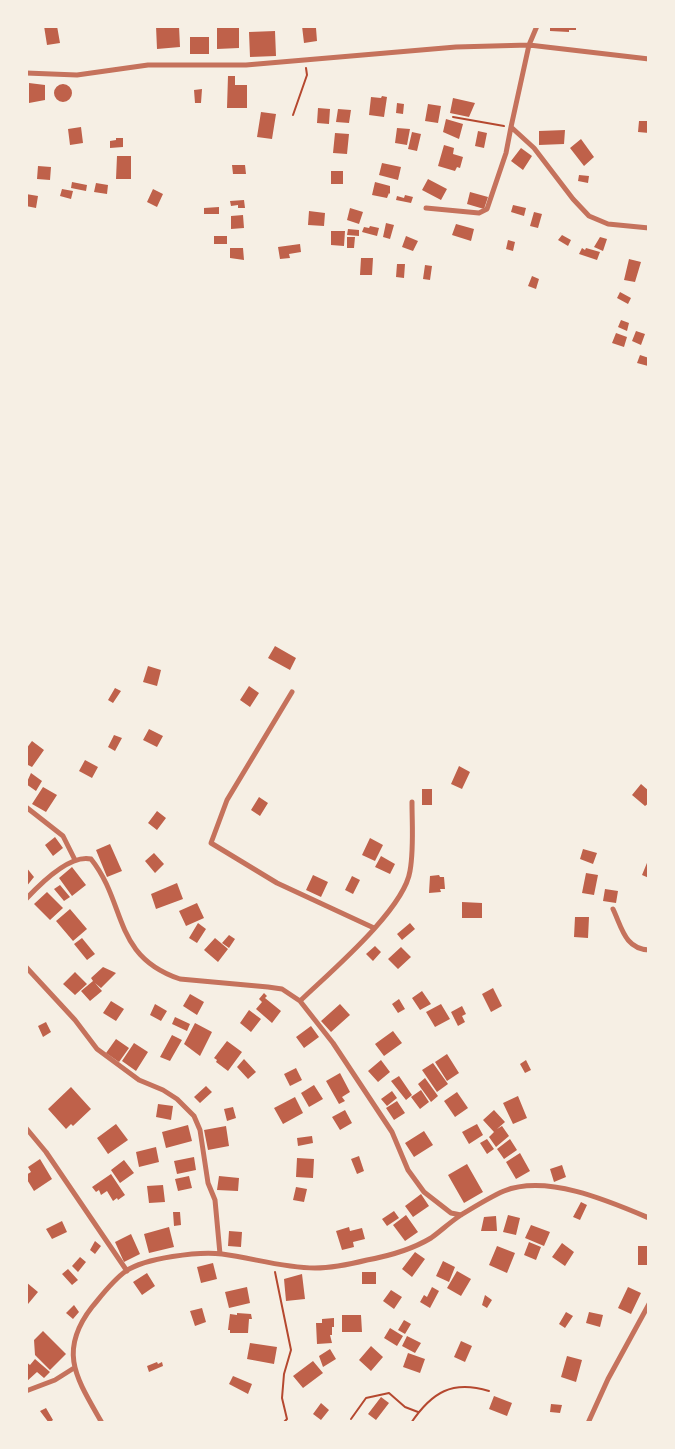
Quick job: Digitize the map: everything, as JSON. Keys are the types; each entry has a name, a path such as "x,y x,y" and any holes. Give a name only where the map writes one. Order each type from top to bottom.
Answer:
{"street":[{"path":"426,208 479,213 487,209 506,153 528,45 538,26"},
{"path":"26,73 77,75 148,65 246,65 304,58 456,46 528,45 649,59"},
{"path":"511,127 534,148 573,199 589,216 608,224 649,228"},
{"path":"292,692 227,800 211,843 277,883 374,928"},
{"path":"300,1001 356,948 398,901 410,872 412,802"},
{"path":"26,807 63,836 75,860"},
{"path":"26,899 42,882 75,860 91,859 95,864 128,940 139,954 166,974 180,979 282,989 300,1001 333,1043 392,1132 408,1170 424,1192 451,1213 461,1215"},
{"path":"613,909 631,945 638,950 649,950"},
{"path":"26,967 75,1020 97,1049 139,1080 177,1099 194,1116 200,1130 208,1183 214,1200 220,1254"},
{"path":"26,1128 46,1152 127,1270"},
{"path":"102,1423 74,1368 72,1341 85,1317 101,1295 127,1270 161,1260 220,1254 273,1264 316,1268 367,1260 411,1249 432,1237 461,1215 504,1191 537,1186 556,1187 649,1218"},
{"path":"588,1423 608,1379 649,1304"},
{"path":"26,1391 55,1380 74,1368"}],"path":[{"path":"293,115 307,75 304,58"},
{"path":"453,117 511,127"},
{"path":"273,1264 291,1350 284,1374 282,1398 286,1419 283,1423"},
{"path":"411,1423 418,1412 436,1396 455,1386 474,1386 489,1391"},
{"path":"351,1419 366,1398 389,1393 405,1407 418,1412"}],"building":[{"path":"44,26 57,26 60,43 47,45"},
{"path":"156,26 179,26 180,47 157,49"},
{"path":"217,26 239,26 239,48 217,49"},
{"path":"302,26 323,26 316,28 317,41 304,43"},
{"path":"550,26 576,26 576,30 569,30 569,32 550,31"},
{"path":"275,31 276,56 250,57 249,32"},
{"path":"190,37 209,37 209,54 190,54"},
{"path":"228,76 235,76 235,85 247,85 247,108 227,108"},
{"path":"29,83 45,85 45,100 29,103"},
{"path":"63,84 69,87 72,93 69,99 63,102 57,99 54,93 57,87"},
{"path":"202,89 201,103 195,103 194,90"},
{"path":"382,96 387,97 384,117 369,115 371,97 381,98"},
{"path":"453,98 475,103 469,117 450,113"},
{"path":"397,103 404,104 403,114 396,113"},
{"path":"428,104 441,106 438,123 425,121"},
{"path":"318,108 330,109 329,124 317,123"},
{"path":"338,109 351,110 349,123 336,122"},
{"path":"261,112 276,114 272,139 257,137"},
{"path":"446,119 463,124 459,139 443,132"},
{"path":"639,121 649,121 649,133 638,132"},
{"path":"81,127 83,143 70,145 68,129"},
{"path":"397,128 410,129 407,145 395,143"},
{"path":"565,130 564,144 539,145 539,131"},
{"path":"478,131 487,133 484,148 475,146"},
{"path":"412,132 421,134 417,151 408,149"},
{"path":"335,133 349,134 347,154 333,153"},
{"path":"116,138 123,138 123,147 110,148 110,141 116,140"},
{"path":"581,139 594,157 584,166 570,148"},
{"path":"444,145 454,148 453,154 463,157 460,168 457,167 455,171 438,166"},
{"path":"521,148 532,156 523,170 511,161"},
{"path":"117,156 131,156 131,179 116,179"},
{"path":"382,163 401,167 398,180 379,175"},
{"path":"232,165 245,165 246,174 233,174"},
{"path":"38,166 51,167 50,180 37,179"},
{"path":"331,171 343,171 343,184 331,184"},
{"path":"579,175 589,176 588,183 578,181"},
{"path":"428,179 447,189 441,200 422,190"},
{"path":"72,182 87,185 86,191 71,188"},
{"path":"375,182 390,186 390,194 387,198 372,195"},
{"path":"96,183 108,185 107,194 94,192"},
{"path":"62,189 73,191 71,199 60,196"},
{"path":"153,189 163,194 157,207 147,202"},
{"path":"470,192 488,197 484,209 467,204"},
{"path":"26,194 38,196 36,208 26,206"},
{"path":"405,195 413,197 411,203 396,200 397,196 404,198"},
{"path":"244,200 245,208 238,208 238,205 231,206 230,201"},
{"path":"513,205 526,208 524,216 511,212"},
{"path":"219,207 219,214 204,214 204,208"},
{"path":"350,208 363,212 359,224 347,220"},
{"path":"309,211 325,213 324,226 308,225"},
{"path":"534,212 542,214 538,228 530,226"},
{"path":"243,215 244,228 231,229 231,216"},
{"path":"386,223 394,225 390,239 383,237"},
{"path":"456,224 474,229 471,241 452,235"},
{"path":"370,226 379,228 377,236 362,232 364,227 369,228"},
{"path":"348,229 359,230 359,236 347,235"},
{"path":"331,231 345,231 344,246 331,245"},
{"path":"562,235 571,240 568,246 558,240"},
{"path":"214,236 227,236 227,244 214,244"},
{"path":"406,236 418,241 413,251 402,247"},
{"path":"347,237 355,237 354,248 347,248"},
{"path":"600,237 607,239 603,251 594,247"},
{"path":"508,240 515,242 513,251 506,249"},
{"path":"300,244 301,252 289,254 290,258 280,259 278,247"},
{"path":"230,248 243,248 244,260 230,258"},
{"path":"582,248 600,252 597,260 579,254"},
{"path":"361,258 373,258 372,275 360,275"},
{"path":"629,259 641,262 635,282 624,280"},
{"path":"397,264 405,264 404,278 396,277"},
{"path":"425,265 432,266 430,280 423,279"},
{"path":"532,276 539,279 536,289 528,286"},
{"path":"620,292 631,298 628,304 617,298"},
{"path":"621,320 629,323 627,331 618,327"},
{"path":"636,331 645,334 641,345 632,341"},
{"path":"616,333 627,337 624,347 612,343"},
{"path":"640,355 649,358 648,366 637,363"},
{"path":"275,646 296,658 290,670 268,658"},
{"path":"148,666 161,670 157,686 143,682"},
{"path":"249,686 259,693 250,707 240,700"},
{"path":"115,688 121,691 113,703 108,700"},
{"path":"149,729 163,736 157,747 143,740"},
{"path":"114,735 122,738 115,751 108,747"},
{"path":"32,741 44,750 32,767 26,764 26,749"},
{"path":"85,760 98,767 92,778 79,771"},
{"path":"459,766 470,772 462,789 451,784"},
{"path":"31,773 42,781 36,791 26,784"},
{"path":"641,784 649,791 649,803 645,806 632,795"},
{"path":"43,787 57,795 46,812 32,804"},
{"path":"422,789 432,789 432,805 422,805"},
{"path":"259,797 268,803 260,816 251,810"},
{"path":"157,811 166,818 157,830 148,823"},
{"path":"55,837 63,848 53,856 45,845"},
{"path":"370,838 383,845 375,861 362,855"},
{"path":"110,844 122,871 107,877 96,850"},
{"path":"583,849 597,853 593,864 580,859"},
{"path":"154,853 164,864 155,873 145,861"},
{"path":"381,856 395,864 390,874 375,867"},
{"path":"649,858 649,878 642,875"},
{"path":"26,867 34,877 26,887"},
{"path":"72,867 86,885 72,896 59,878"},
{"path":"586,873 598,875 594,895 582,893"},
{"path":"313,875 328,882 321,897 306,890"},
{"path":"439,875 444,877 445,889 440,889 441,892 429,893 430,876"},
{"path":"352,876 360,880 353,894 345,890"},
{"path":"177,883 183,899 156,909 151,894"},
{"path":"60,885 70,897 64,901 54,889"},
{"path":"605,889 618,891 616,903 603,901"},
{"path":"47,892 63,908 50,920 34,904"},
{"path":"462,902 482,903 482,918 462,918"},
{"path":"197,903 204,918 186,926 179,911"},
{"path":"70,909 87,929 73,941 56,921"},
{"path":"575,917 589,917 588,938 574,937"},
{"path":"198,923 206,929 197,943 189,938"},
{"path":"410,923 415,929 402,940 397,934"},
{"path":"229,935 235,939 229,948 222,943"},
{"path":"82,938 95,954 87,960 74,944"},
{"path":"215,938 228,949 218,962 204,950"},
{"path":"375,946 381,952 373,961 366,954"},
{"path":"401,947 411,957 398,969 388,959"},
{"path":"103,967 116,973 101,988 95,983 102,991 90,1001 81,991 93,981 91,978"},
{"path":"75,972 87,984 75,995 63,984"},
{"path":"493,988 502,1006 491,1012 482,994"},
{"path":"422,991 431,1004 420,1010 412,998"},
{"path":"264,993 267,996 265,998 281,1011 272,1023 256,1009 262,1002 259,999"},
{"path":"190,994 204,1002 197,1015 183,1006"},
{"path":"399,999 405,1009 398,1013 392,1004"},
{"path":"111,1001 124,1009 116,1021 103,1013"},
{"path":"155,1004 167,1011 161,1021 150,1015"},
{"path":"340,1004 350,1015 331,1032 321,1021"},
{"path":"441,1004 450,1019 435,1027 426,1012"},
{"path":"462,1006 466,1014 462,1016 465,1022 458,1026 451,1012"},
{"path":"249,1010 261,1019 251,1032 240,1023"},
{"path":"175,1017 190,1024 187,1031 172,1024"},
{"path":"46,1022 51,1032 43,1037 38,1026"},
{"path":"195,1023 212,1032 200,1056 184,1044"},
{"path":"311,1026 319,1037 304,1048 296,1037"},
{"path":"393,1031 402,1043 384,1056 375,1044"},
{"path":"172,1035 182,1040 170,1061 160,1057"},
{"path":"116,1039 129,1048 119,1062 106,1053"},
{"path":"227,1041 242,1052 228,1071 216,1062 217,1060 214,1058"},
{"path":"134,1043 148,1052 136,1071 122,1061"},
{"path":"447,1054 459,1073 447,1081 435,1062"},
{"path":"244,1059 256,1072 248,1079 237,1067"},
{"path":"381,1060 390,1072 378,1082 368,1071"},
{"path":"526,1060 531,1070 525,1073 520,1064"},
{"path":"433,1063 448,1084 437,1092 422,1070"},
{"path":"296,1068 302,1080 290,1086 284,1074"},
{"path":"340,1073 350,1092 342,1097 345,1101 339,1104 326,1081"},
{"path":"399,1076 412,1095 406,1100 391,1081"},
{"path":"425,1078 438,1096 431,1102 418,1084"},
{"path":"314,1085 323,1099 309,1107 301,1093"},
{"path":"206,1086 212,1092 200,1103 194,1097"},
{"path":"71,1087 91,1109 73,1126 71,1124 66,1129 48,1109"},
{"path":"421,1090 429,1102 420,1109 411,1097"},
{"path":"392,1091 397,1098 387,1106 381,1099"},
{"path":"457,1092 468,1108 455,1117 444,1101"},
{"path":"518,1096 527,1118 513,1124 503,1103"},
{"path":"295,1097 303,1113 283,1124 274,1108"},
{"path":"397,1101 405,1113 394,1120 386,1108"},
{"path":"158,1104 173,1106 171,1120 156,1117"},
{"path":"233,1107 236,1118 227,1121 224,1109"},
{"path":"345,1110 352,1123 340,1130 332,1117"},
{"path":"494,1110 505,1122 497,1129 502,1126 509,1136 496,1147 489,1137 494,1132 483,1120"},
{"path":"116,1124 128,1140 108,1154 97,1138"},
{"path":"477,1124 483,1135 469,1144 462,1132"},
{"path":"188,1125 192,1141 166,1148 162,1132"},
{"path":"226,1126 229,1146 208,1150 204,1130"},
{"path":"424,1131 433,1145 414,1157 405,1143"},
{"path":"312,1136 313,1143 298,1146 297,1138"},
{"path":"487,1139 494,1149 487,1154 480,1143"},
{"path":"510,1139 517,1150 504,1159 497,1149"},
{"path":"156,1147 159,1162 139,1167 136,1152"},
{"path":"520,1153 530,1171 516,1179 506,1162"},
{"path":"359,1156 364,1171 357,1174 351,1159"},
{"path":"194,1157 196,1170 177,1174 174,1161"},
{"path":"297,1158 314,1159 313,1178 296,1177"},
{"path":"40,1159 52,1179 34,1191 26,1175 31,1172 28,1167"},
{"path":"124,1160 134,1173 120,1183 111,1170"},
{"path":"467,1164 483,1192 464,1203 448,1175"},
{"path":"562,1165 566,1177 554,1182 550,1169"},
{"path":"111,1174 125,1195 113,1201 107,1191 101,1195 99,1190 96,1192 92,1187"},
{"path":"189,1176 192,1188 178,1191 175,1179"},
{"path":"219,1176 239,1178 238,1191 217,1190"},
{"path":"163,1185 165,1202 149,1203 147,1186"},
{"path":"296,1187 307,1189 304,1202 293,1200"},
{"path":"421,1194 429,1206 413,1217 405,1206"},
{"path":"581,1202 587,1205 580,1220 573,1217"},
{"path":"394,1211 399,1218 387,1226 382,1219"},
{"path":"173,1212 180,1212 181,1225 174,1226"},
{"path":"406,1215 418,1232 405,1241 393,1225"},
{"path":"508,1215 520,1218 516,1235 503,1232"},
{"path":"496,1216 497,1231 481,1231 484,1217"},
{"path":"62,1221 67,1232 52,1239 46,1229"},
{"path":"531,1225 550,1232 544,1246 525,1238"},
{"path":"169,1227 174,1247 149,1253 144,1234"},
{"path":"349,1227 350,1231 362,1228 365,1239 353,1242 354,1247 342,1250 336,1231"},
{"path":"229,1231 242,1232 241,1247 228,1246"},
{"path":"131,1234 140,1254 124,1262 115,1242"},
{"path":"95,1241 101,1246 95,1254 90,1250"},
{"path":"529,1242 541,1247 536,1260 524,1255"},
{"path":"562,1243 574,1252 565,1266 552,1257"},
{"path":"497,1246 515,1253 507,1273 489,1265"},
{"path":"638,1246 649,1246 649,1265 638,1265"},
{"path":"415,1252 425,1259 412,1277 402,1269"},
{"path":"80,1257 86,1262 78,1272 72,1266"},
{"path":"443,1261 455,1267 449,1282 436,1276"},
{"path":"213,1263 217,1279 201,1283 197,1267"},
{"path":"68,1269 78,1280 72,1285 62,1274"},
{"path":"457,1271 471,1279 461,1296 447,1288"},
{"path":"362,1272 376,1272 376,1284 362,1284"},
{"path":"147,1273 155,1286 142,1295 133,1282"},
{"path":"302,1274 305,1299 286,1301 284,1279"},
{"path":"26,1282 38,1292 28,1304 26,1303"},
{"path":"247,1287 250,1303 229,1308 225,1292"},
{"path":"432,1287 439,1291 430,1308 420,1302 424,1295 427,1297"},
{"path":"628,1287 641,1293 631,1314 618,1308"},
{"path":"391,1290 402,1297 394,1309 383,1301"},
{"path":"485,1295 492,1300 487,1308 482,1305"},
{"path":"74,1305 79,1312 73,1319 66,1313"},
{"path":"202,1308 206,1322 195,1326 190,1311"},
{"path":"566,1312 573,1316 565,1328 559,1324"},
{"path":"589,1312 603,1315 600,1327 586,1323"},
{"path":"237,1313 251,1314 252,1319 249,1319 248,1333 230,1333 230,1330 228,1330 230,1314 237,1315"},
{"path":"342,1315 361,1315 362,1332 342,1332"},
{"path":"334,1318 334,1327 332,1327 332,1335 330,1335 332,1343 317,1344 316,1323 322,1323 322,1319"},
{"path":"404,1320 411,1324 405,1334 398,1330"},
{"path":"390,1328 403,1336 397,1346 384,1338"},
{"path":"43,1331 66,1354 50,1370 35,1355 34,1340"},
{"path":"407,1336 421,1343 415,1353 402,1346"},
{"path":"461,1341 472,1346 465,1362 454,1357"},
{"path":"250,1343 277,1347 274,1364 247,1359"},
{"path":"371,1346 383,1357 371,1371 359,1360"},
{"path":"330,1349 336,1359 323,1367 319,1356"},
{"path":"408,1353 425,1359 420,1373 403,1367"},
{"path":"567,1356 582,1360 576,1382 561,1377"},
{"path":"35,1359 50,1372 44,1378 37,1372 26,1382 26,1362 30,1365"},
{"path":"313,1361 323,1373 303,1388 293,1376"},
{"path":"157,1362 158,1364 162,1362 163,1366 149,1372 147,1366"},
{"path":"233,1376 252,1384 248,1394 229,1384"},
{"path":"494,1396 512,1403 507,1416 489,1409"},
{"path":"381,1397 389,1403 376,1420 368,1414"},
{"path":"321,1403 329,1410 321,1420 313,1414"},
{"path":"551,1404 562,1405 560,1413 550,1412"},
{"path":"46,1408 53,1420 49,1423 40,1411"}]}
